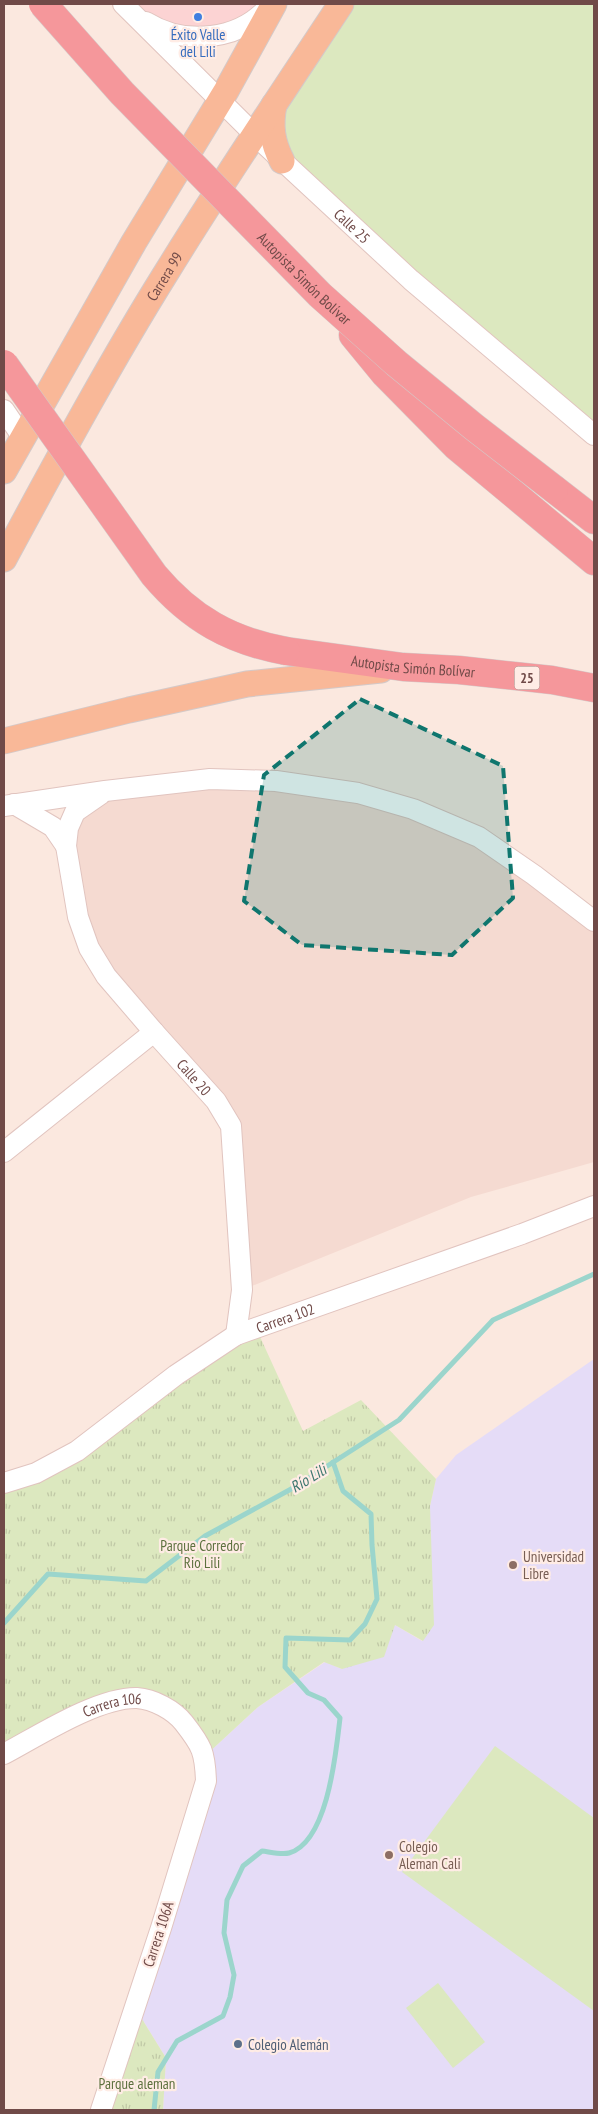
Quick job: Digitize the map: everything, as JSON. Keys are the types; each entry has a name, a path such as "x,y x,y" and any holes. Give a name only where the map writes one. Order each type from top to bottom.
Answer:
{"highway":[{"name":"Autopista Simón Bolívar","path":"43,4 122,93 320,295 424,386 594,520"},
{"path":"320,295 385,374 450,439 594,561"},
{"name":"Autopista Simón Bolívar","path":"4,364 165,588 191,612 218,629 246,642 286,651 403,668 459,670 552,680 594,688"},
{"path":"459,670 594,672"}],"main road":[{"path":"4,471 134,242 221,100 272,4"},
{"name":"Carrera 99","path":"4,559 52,470 164,275 254,133 341,4"},
{"path":"274,105 271,133 275,148 282,161"},
{"path":"4,741 129,710 247,684 403,668"}],"street":[{"path":"127,8 149,24 179,36 211,37 231,32 250,23 272,4"},
{"name":"Calle 25","path":"127,8 282,161 411,280 594,434"},
{"path":"4,410 22,438"},
{"path":"9,805 105,791 210,779 276,781 358,793 413,809 479,837 594,922"},
{"name":"Calle 20","path":"105,791 75,812 68,828 66,846 78,917 89,948 106,976 216,1101 231,1126 242,1290 236,1335"},
{"name":"Calle 20","path":"9,805 53,827 66,846"},
{"path":"4,1152 154,1032"},
{"name":"Carrera 102","path":"4,1483 36,1473 77,1451 176,1375 236,1335 522,1234 594,1206"},
{"name":"Carrera 106","path":"4,1754 84,1712 120,1699 139,1698 158,1704 180,1718 196,1738 205,1756"},
{"name":"Carrera 106A","path":"101,2110 161,1928 206,1781 205,1756"}],"highlighted area":[{"path":"360,699 503,766 513,898 452,955 302,945 244,901 264,775"}],"shaded area":[{"name":"Éxito Valle del Lili","path":"123,4 271,4 250,23 179,36"},
{"path":"210,779 358,793 479,837 594,921 594,1162 471,1197 242,1290 231,1126 106,976 66,846 88,801"},
{"name":"Colegio Aleman Cali","path":"594,1359 594,2110 163,2110 166,2058 134,2006 205,1756 258,1707 325,1662 342,1669 395,1625 422,1641 430,1506 436,1479 456,1455"}],"green space":[{"path":"341,4 594,4 594,435 411,280 260,123"},
{"name":"Parque Corredor Rio Lili","path":"256,1328 303,1431 361,1400 436,1479 430,1506 434,1625 423,1641 395,1625 384,1657 342,1669 324,1662 258,1707 205,1756 196,1738 139,1698 4,1754 4,1483 36,1473"},
{"path":"495,1746 594,1818 594,2011 402,1872"},
{"path":"438,1983 485,2042 453,2068 406,2008"},
{"name":"Parque aleman","path":"134,2006 166,2058 163,2110 101,2110"}],"waterway":[{"name":"Río Lili","path":"4,1623 48,1574 146,1581 205,1536 293,1488 399,1420 493,1320 594,1274"},
{"path":"154,2110 158,2072 177,2041 223,2016 230,1997 234,1975 224,1933 227,1900 243,1866 262,1851 286,1854 302,1845 313,1832 328,1794 340,1718 324,1700 308,1693 285,1667 286,1638 350,1640 365,1624 377,1599 371,1514 343,1491 333,1462"}],"place":[{"name":"Éxito Valle del Lili","path":"198,17"},
{"name":"Universidad Libre","path":"513,1565"},
{"name":"Colegio Aleman Cali","path":"389,1855"},
{"name":"Colegio Alemán","path":"238,2044"}]}
